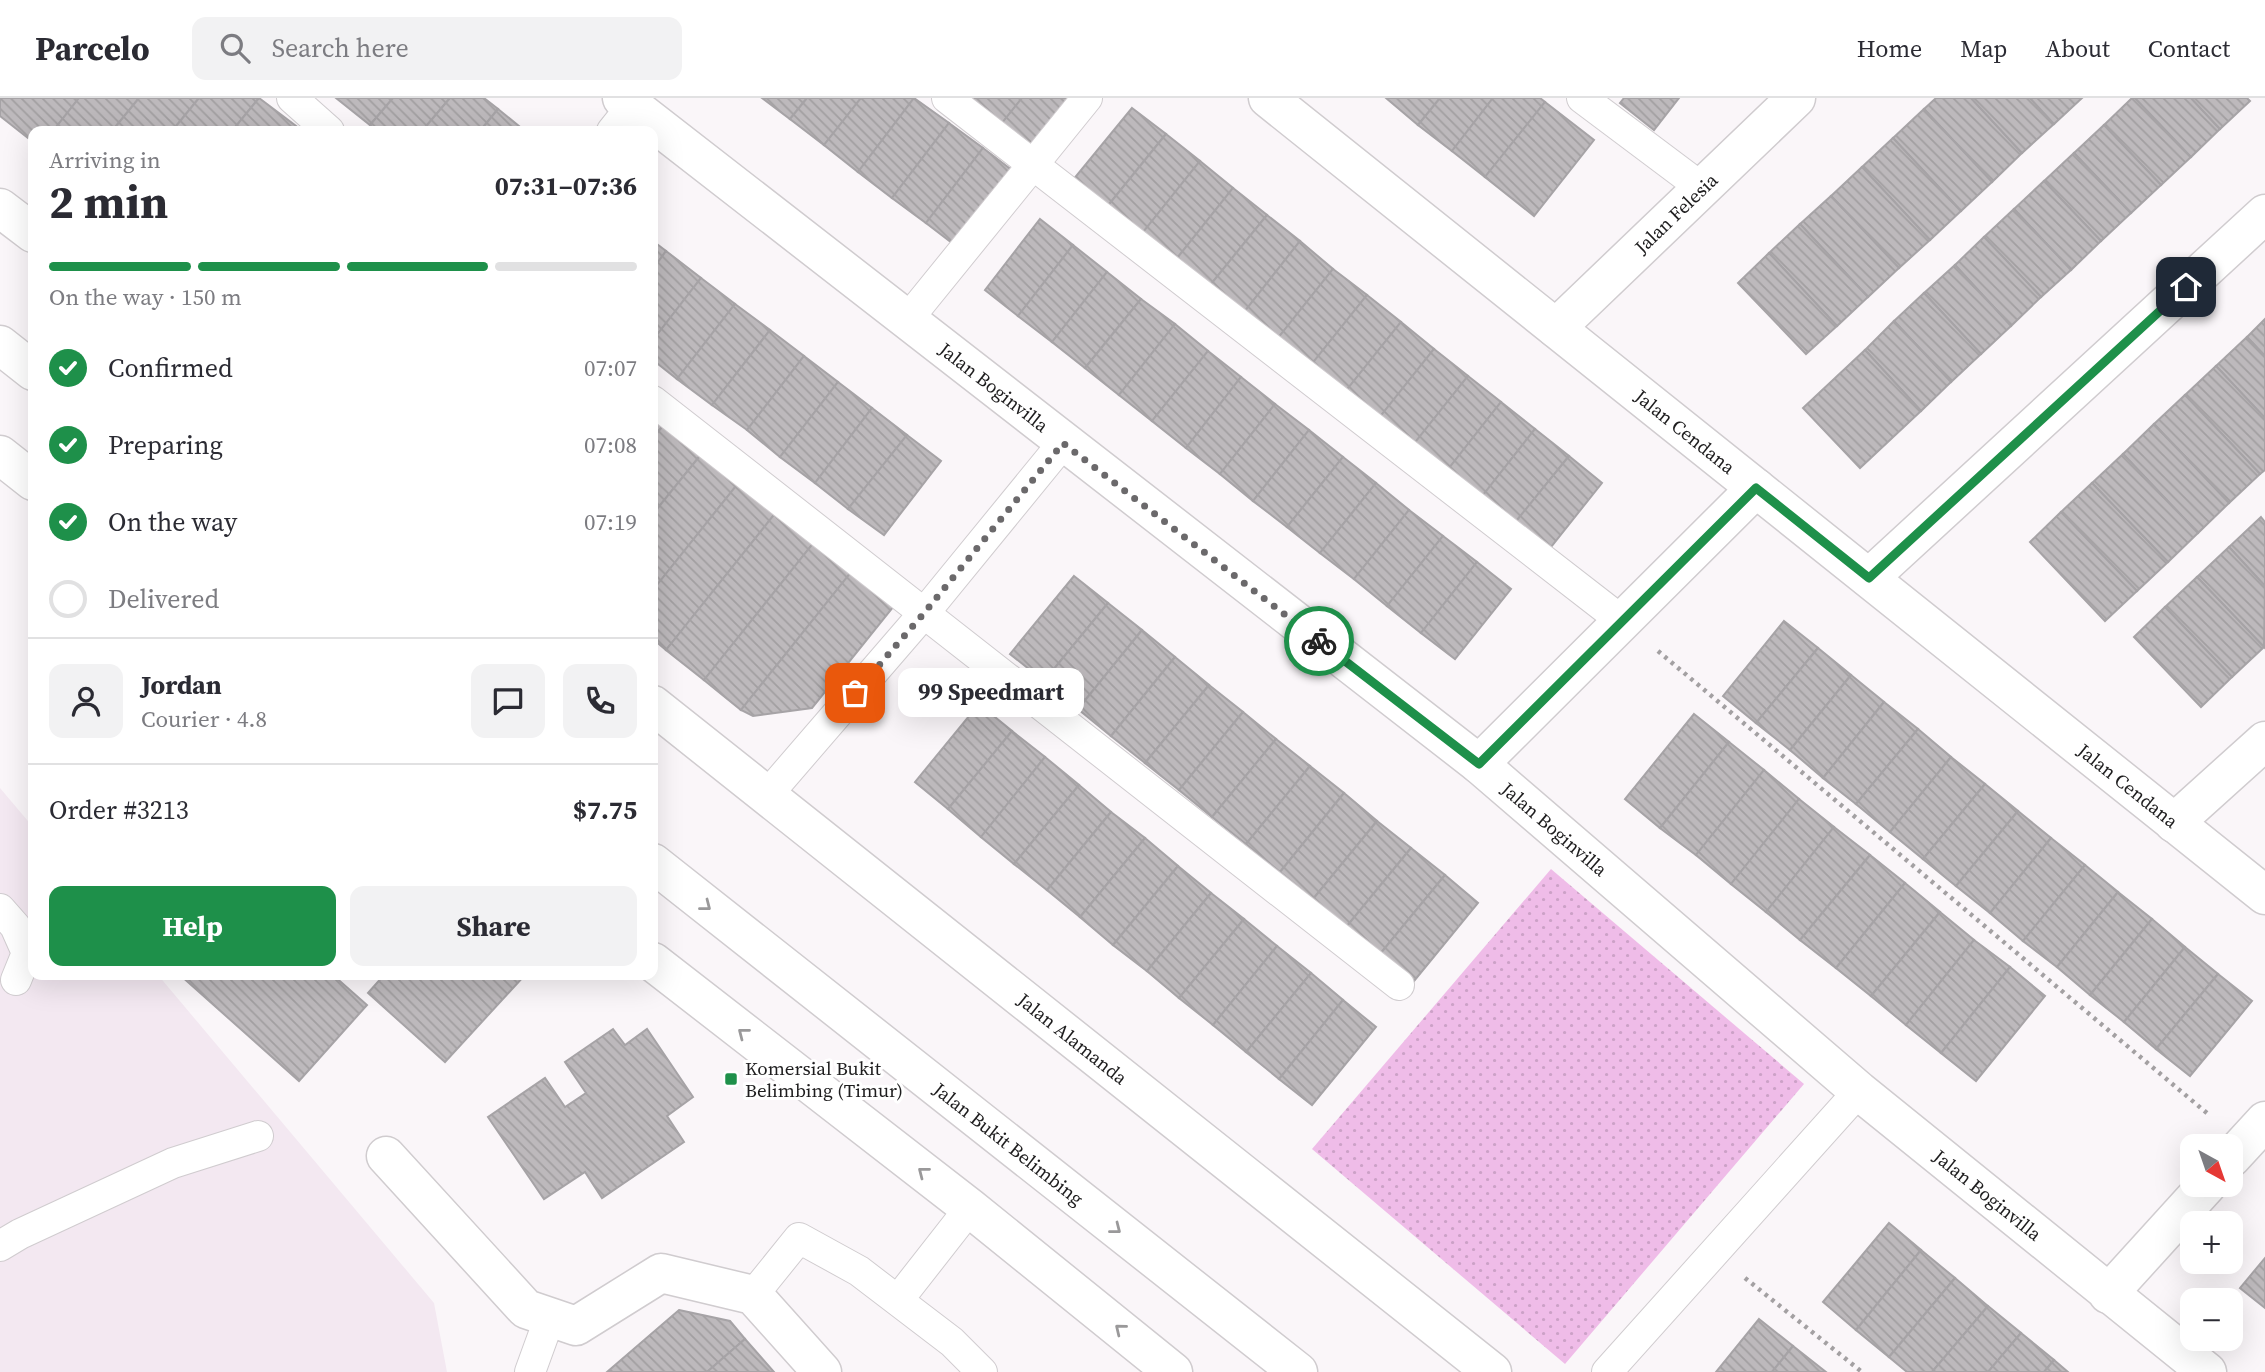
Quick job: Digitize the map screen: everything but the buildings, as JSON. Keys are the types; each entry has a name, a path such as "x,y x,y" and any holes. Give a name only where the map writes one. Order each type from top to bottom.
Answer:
{"street":[{"name":"Jalan Cendana","path":"1268,98 2265,895"},
{"name":"Jalan Felesia","path":"1556,328 1796,98"},
{"name":"Jalan Boginvilla","path":"622,112 641,126"},
{"name":"Jalan Boginvilla","path":"658,138 907,320 1479,764 1860,1091 2207,1372"},
{"path":"0,208 28,229"},
{"path":"1869,578 2265,214"},
{"path":"0,345 28,367"},
{"path":"0,455 28,477"},
{"path":"1479,764 1756,488"},
{"name":"Jalan Alamanda","path":"658,709 1492,1372"},
{"path":"2174,823 2265,741"},
{"name":"Jalan Bukit Belimbing","path":"658,867 1298,1372"},
{"path":"658,966 970,1208 1173,1372"},
{"path":"386,1156 526,1310 576,1326 661,1273 753,1295 822,1372"},
{"path":"2108,1294 2196,1197"}],"lane":[{"path":"292,98 323,126"},
{"path":"947,98 1622,621"},
{"path":"907,320 1087,98"},
{"path":"1582,98 1702,188"},
{"path":"658,405 1398,985"},
{"path":"768,794 925,612 1063,443"},
{"path":"0,909 15,926 27,954 16,980"},
{"path":"1608,1372 1860,1091"},
{"path":"0,1246 20,1234 173,1163 258,1136"},
{"path":"898,1300 970,1208"},
{"path":"753,1295 799,1238 859,1271 952,1342 982,1372"},
{"path":"530,1372 550,1318"}],"path":[{"path":"1622,621 2247,1141"},
{"path":"1713,1252 1862,1372"}],"shaded area":[{"path":"0,788 28,821 28,980 162,980 434,1303 447,1372 0,1372"},
{"path":"1551,869 1804,1084 1565,1364 1312,1149"}],"way so far":[{"path":"855,693 1063,443 1319,641"}],"place":[{"name":"99 Speedmart","path":"855,693"},
{"name":"Komersial Bukit Belimbing (Timur)","path":"731,1079"}],"route":[{"path":"1319,641 1479,764 1756,488 1869,578 2186,287"}]}
